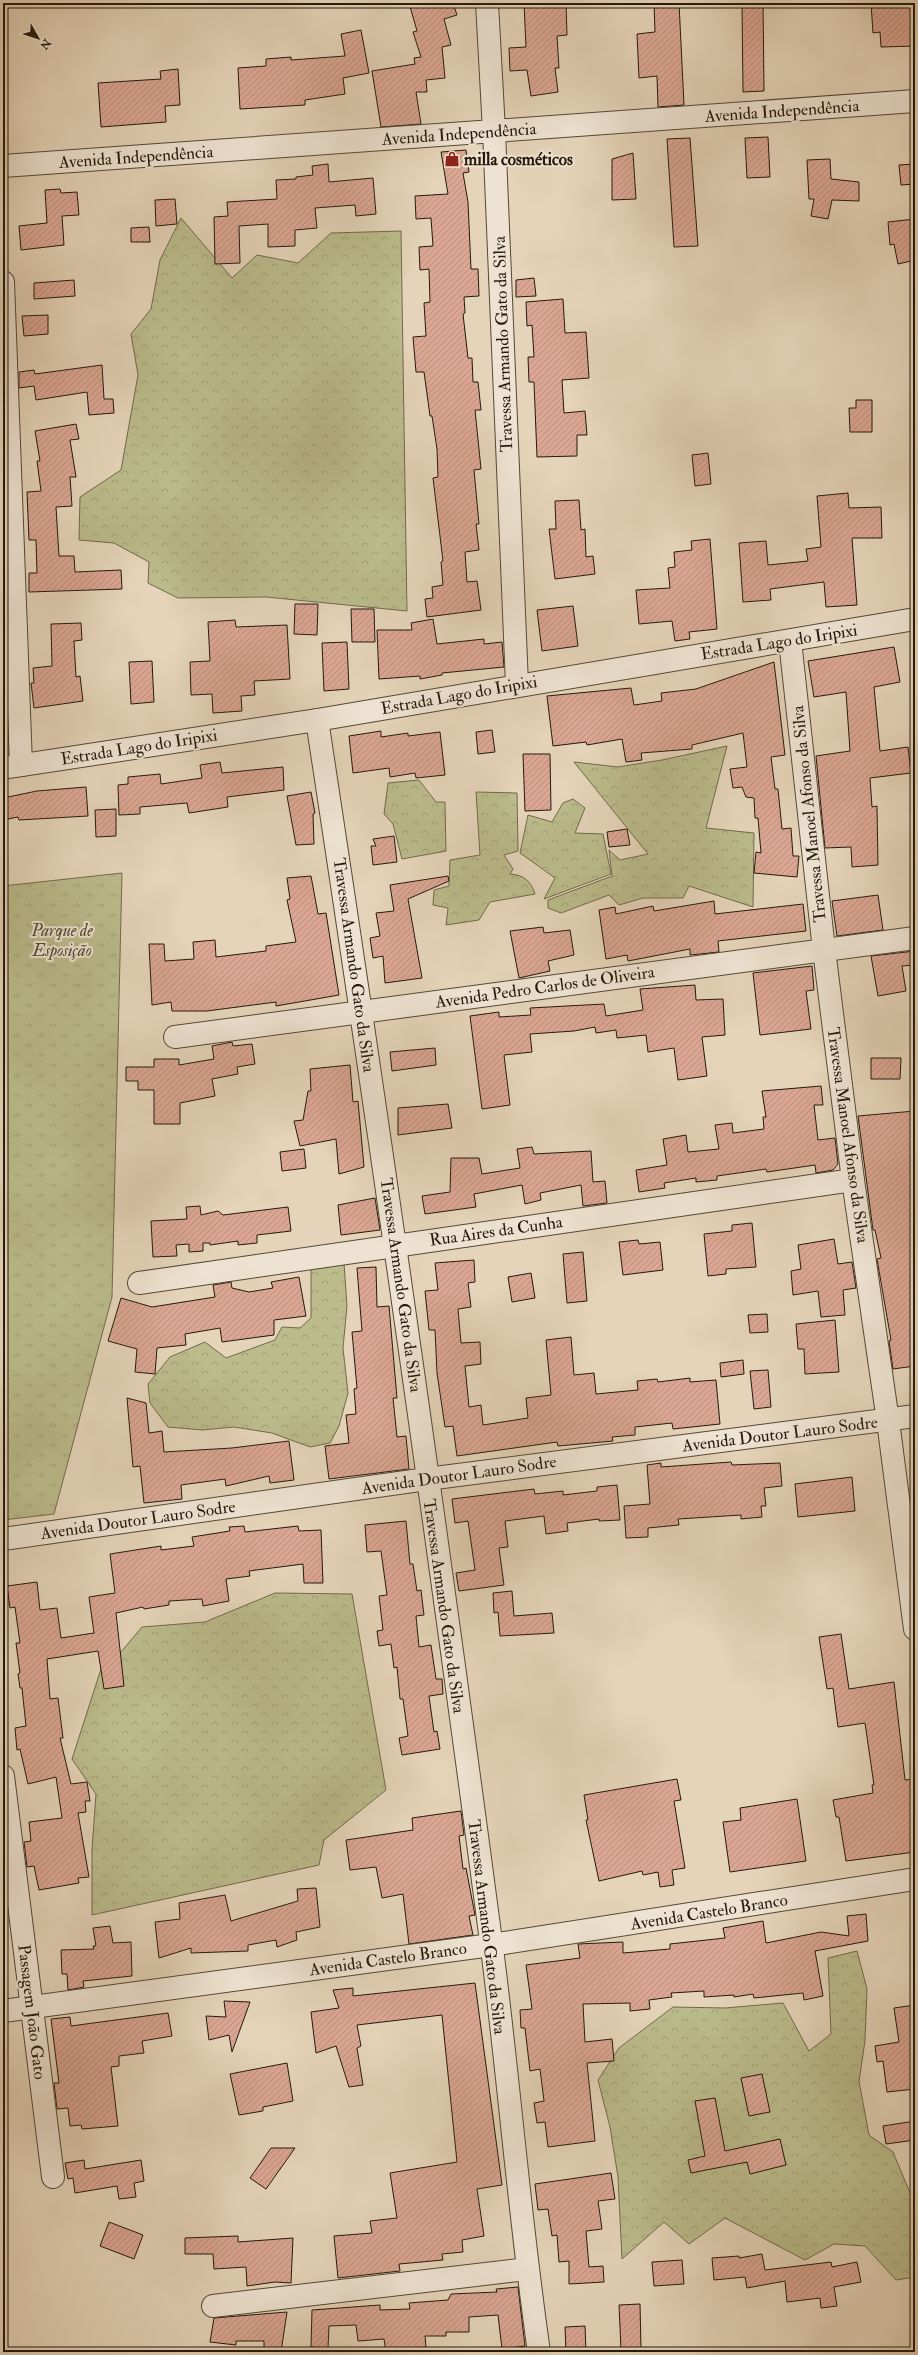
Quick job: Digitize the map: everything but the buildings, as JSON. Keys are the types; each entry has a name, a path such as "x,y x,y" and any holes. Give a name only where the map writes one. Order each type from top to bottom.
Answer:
{"street":[{"name":"Travessa Armando Gato da Silva","path":"487,3 494,131 517,686"},
{"name":"Avenida Independência","path":"3,166 915,101"},
{"path":"3,282 12,766"},
{"name":"Estrada Lago do Iripixi","path":"12,766 317,720 915,619"},
{"name":"Travessa Manoel Afonso da Silva","path":"790,640 824,950 853,1180 888,1421 915,1629"},
{"name":"Travessa Armando Gato da Silva","path":"317,720 362,1011 396,1246 491,1945 527,2269 539,2352"},
{"name":"Avenida Pedro Carlos de Oliveira","path":"175,1037 915,938"},
{"name":"Rua Aires da Cunha","path":"140,1283 853,1180"},
{"name":"Avenida Doutor Lauro Sodre","path":"3,1539 427,1479 888,1421 915,1416"},
{"name":"Passagem João Gato","path":"3,1776 53,2176"},
{"name":"Avenida Castelo Branco","path":"3,2011 491,1945 915,1879"},
{"path":"214,2306 527,2269"}],"green space":[{"path":"181,218 232,278 257,255 298,263 331,233 401,231 407,611 266,597 178,598 148,583 149,562 114,543 79,540 80,497 121,470 138,375 131,334 151,309 160,260"},
{"path":"727,746 706,828 754,833 753,907 689,886 683,898 643,898 619,905 609,895 561,913 548,908 548,900 612,876 609,850 620,860 648,854 574,762 618,767 662,760"},
{"path":"419,780 436,802 445,802 446,851 402,859 393,824 384,814 388,783"},
{"path":"476,792 517,793 518,851 504,855 513,869 510,874 523,877 529,882 535,894 490,902 479,920 446,925 448,908 433,905 434,890 449,886 450,860 480,855"},
{"path":"573,799 585,808 575,833 603,834 611,874 544,899 555,878 520,853 528,815 552,822 563,803"},
{"name":"Parque de Esposição","path":"122,873 112,1297 54,1514 3,1520 3,886"},
{"path":"344,1263 347,1306 343,1348 348,1393 339,1426 330,1443 310,1447 272,1433 234,1427 202,1430 168,1427 150,1403 148,1384 170,1357 205,1342 226,1358 275,1340 282,1327 300,1328 311,1318 311,1268"},
{"path":"275,1593 352,1594 386,1790 324,1840 319,1865 92,1915 92,1849 96,1794 72,1759 101,1669 121,1652 142,1627 205,1622"},
{"path":"857,1951 867,1989 865,2041 859,2081 869,2135 893,2152 915,2205 915,2277 896,2280 865,2246 834,2244 805,2260 725,2218 689,2244 664,2222 622,2259 618,2177 610,2127 598,2080 619,2048 673,2007 725,2008 783,2003 809,2051 831,2034 828,1958"}],"place":[{"name":"milla cosméticos","path":"452,159"}]}
